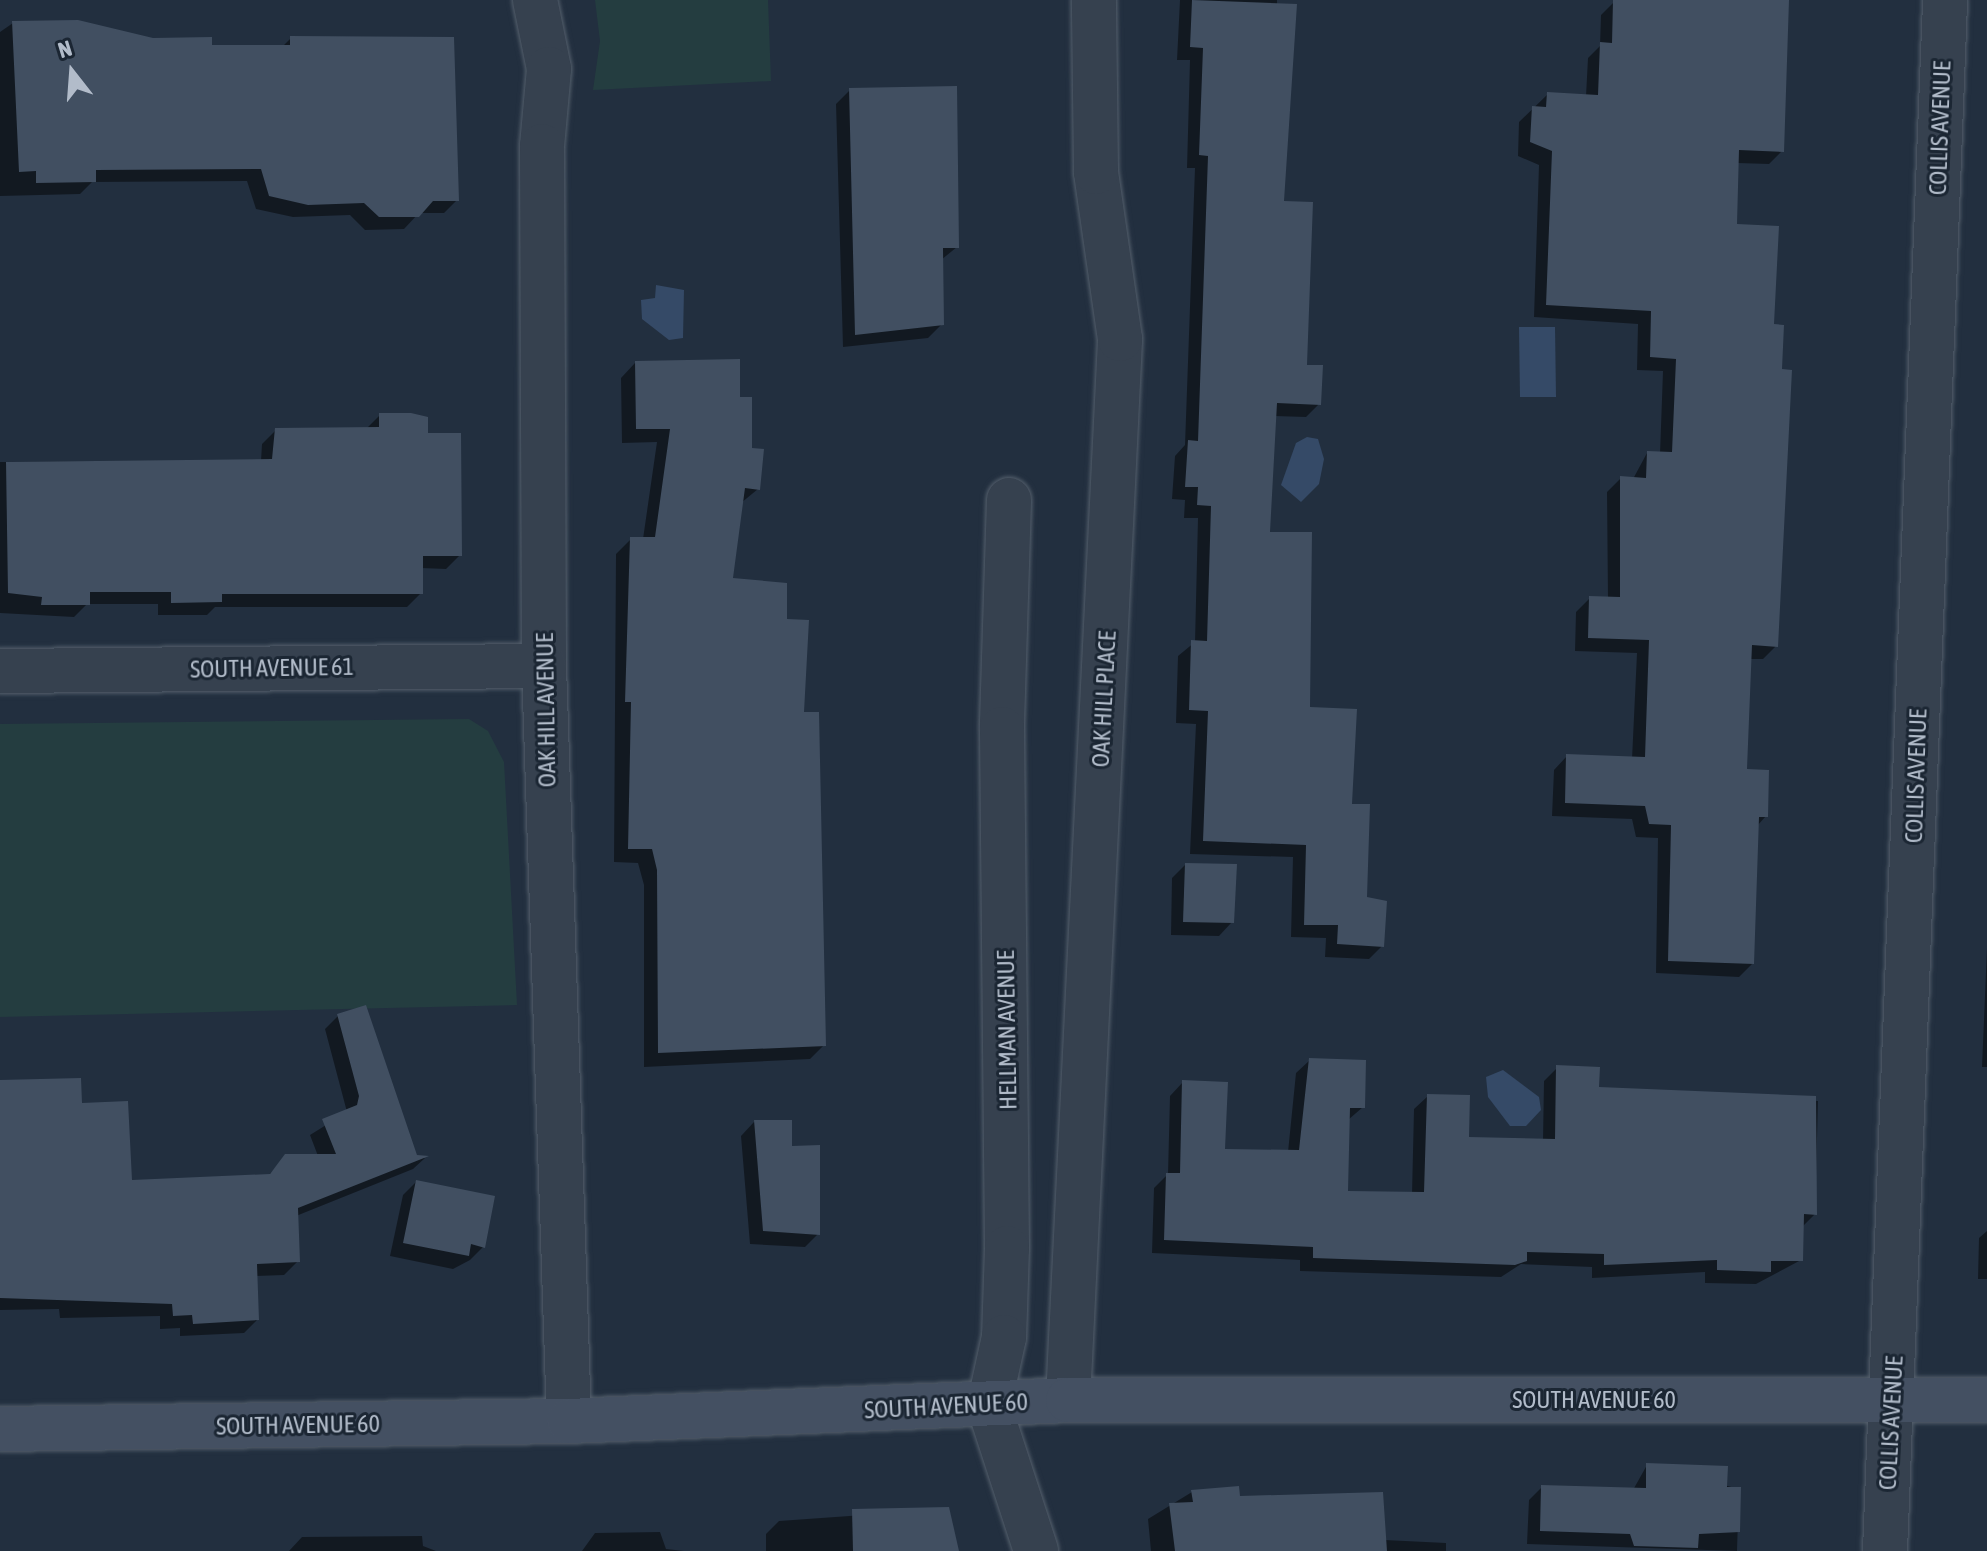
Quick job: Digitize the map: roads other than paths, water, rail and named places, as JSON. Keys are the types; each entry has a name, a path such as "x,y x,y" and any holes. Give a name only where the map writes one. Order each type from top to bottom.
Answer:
{"street":[{"name":"OAK HILL AVENUE","path":"535,0 549,69 542,146 544,666 569,1421"},
{"name":"OAK HILL PLACE","path":"1068,1400 1120,339 1096,172 1094,0"},
{"name":"COLLIS AVENUE","path":"1885,1551 1945,0"},
{"name":"HELLMAN AVENUE","path":"989,1406 1004,1337 1008,1232 1002,729 1009,500"},
{"name":"SOUTH AVENUE 61","path":"0,671 544,666"},
{"name":"SOUTH AVENUE 60","path":"0,1429 569,1421 989,1406 1068,1400 1987,1400"},
{"path":"989,1406 1036,1551"}],"water":[{"path":"656,285 684,290 683,338 669,340 642,319 641,300 655,298"},
{"path":"1519,327 1555,327 1556,397 1520,397"},
{"path":"1307,437 1318,439 1324,459 1319,484 1301,502 1281,485 1296,443"},
{"path":"1503,1070 1539,1097 1541,1110 1526,1126 1510,1126 1488,1097 1486,1077"}]}
